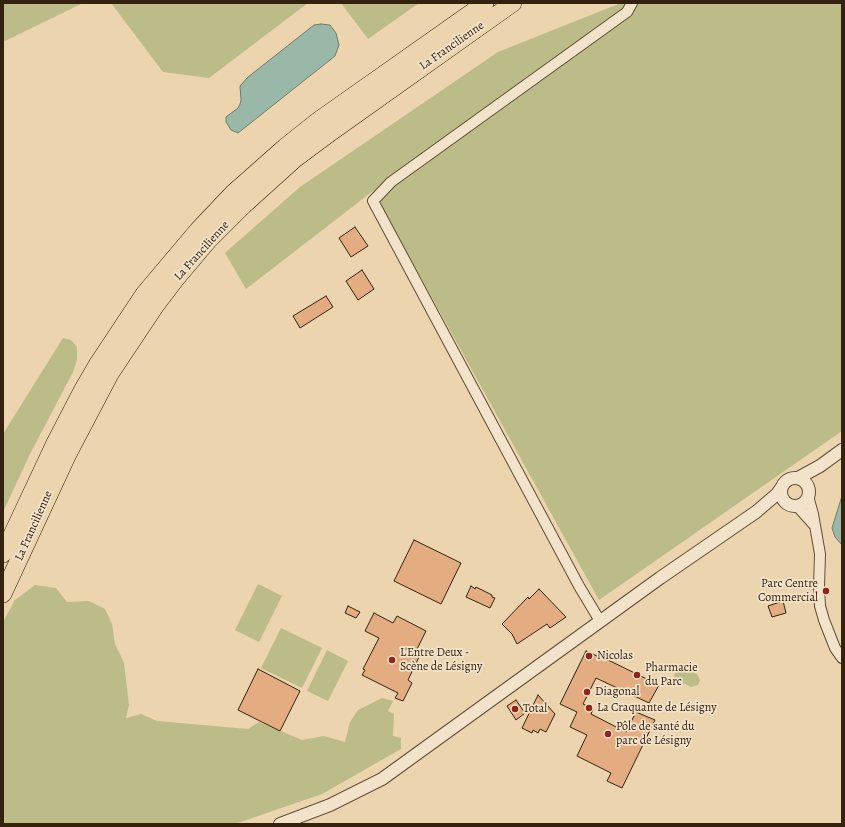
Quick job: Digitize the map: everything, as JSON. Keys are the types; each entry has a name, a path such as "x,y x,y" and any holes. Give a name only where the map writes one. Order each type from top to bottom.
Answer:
{"highway":[{"name":"La Francilienne","path":"3,554 54,445 97,365 144,294 188,241 233,193 285,147 319,120 485,3"},
{"name":"La Francilienne","path":"3,594 57,475 110,374 156,305 208,241 244,205 295,159 513,3"}],"street":[{"path":"600,622 575,579 372,201 391,182 628,12 632,3"},
{"path":"280,824 330,805 382,779 756,512 777,494 788,479 798,478 820,466 842,450"},
{"path":"756,512 769,506 804,502 820,466"},
{"path":"798,478 805,481 809,492 820,554 820,606 835,648 842,658"},
{"path":"782,486 782,496 815,526"}],"green space":[{"path":"3,3 83,3 3,42"},
{"path":"111,3 308,3 209,78 163,72"},
{"path":"341,3 419,3 368,39"},
{"path":"621,3 842,3 842,431 599,600 373,191 246,289 225,253 300,187 498,52"},
{"path":"63,338 71,340 77,347 77,360 73,372 30,454 3,512 3,434"},
{"path":"258,584 282,596 259,642 235,630"},
{"path":"35,585 56,588 67,602 89,601 105,609 112,624 115,644 124,663 129,705 126,718 141,714 157,721 248,729 259,722 302,740 324,736 345,742 350,722 358,710 382,698 393,701 388,711 394,714 393,736 401,738 401,749 322,794 235,824 3,824 3,622 15,600"},
{"path":"281,628 322,648 302,688 261,668"},
{"path":"327,650 348,661 328,701 307,691"},
{"path":"678,667 697,674 700,680 698,685 691,687 675,679 674,675"}],"shaded area":[{"path":"314,25 330,25 336,33 339,45 335,56 238,133 231,130 226,122 226,117 238,108 240,104 240,86 248,77"},
{"path":"842,496 842,545 835,537 832,528"}],"building":[{"path":"355,227 368,246 351,257 339,238"},
{"path":"362,270 374,289 358,300 346,281"},
{"path":"326,296 333,307 300,328 293,316"},
{"path":"414,540 461,563 441,604 394,581"},
{"path":"471,586 492,595 492,597 495,598 490,608 466,597"},
{"path":"539,589 566,617 550,628 547,624 517,644 512,634 502,624 528,597 529,599"},
{"path":"783,601 786,613 772,617 768,606"},
{"path":"348,606 360,612 356,618 345,613"},
{"name":"L'Entre Deux - Scène de Lésigny","path":"374,613 393,623 397,616 426,631 414,655 419,657 408,680 412,683 403,701 395,698 398,693 362,675 365,670 363,669 379,638 365,631"},
{"path":"586,651 597,656 598,655 659,685 649,703 596,678 583,704 593,709 591,714 626,732 636,712 655,720 622,788 607,781 611,773 577,756 587,735 570,727 577,712 560,704"},
{"path":"258,669 300,691 280,731 238,710"},
{"path":"538,695 555,714 546,732 540,729 538,733 533,730 532,733 522,728"},
{"path":"516,700 525,713 516,720 507,706"}],"place":[{"name":"Parc Centre Commercial","path":"826,591"},
{"name":"Nicolas","path":"589,656"},
{"name":"L'Entre Deux - Scène de Lésigny","path":"392,660"},
{"name":"Pharmacie du Parc","path":"637,675"},
{"name":"Diagonal","path":"587,692"},
{"name":"La Craquante de Lésigny","path":"589,708"},
{"name":"Total","path":"515,709"},
{"name":"Pôle de santé du parc de Lésigny","path":"608,734"}]}
